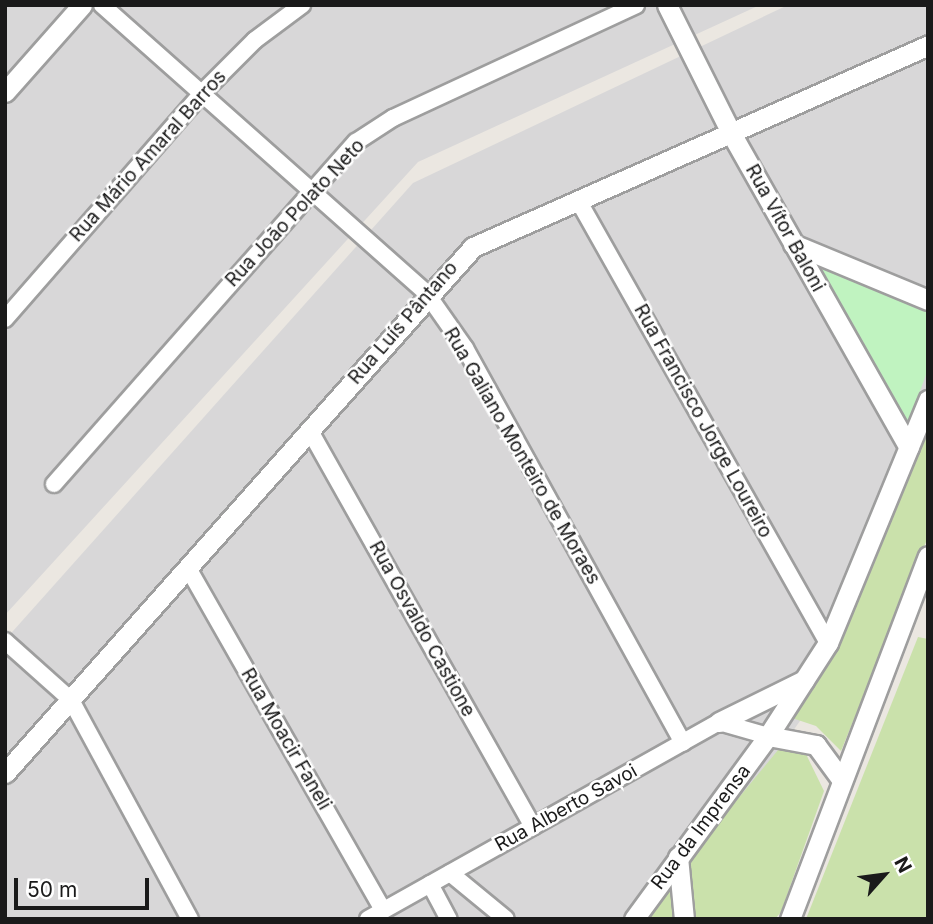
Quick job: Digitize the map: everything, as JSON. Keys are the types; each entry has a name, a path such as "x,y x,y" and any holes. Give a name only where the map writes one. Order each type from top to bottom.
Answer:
{"street":[{"path":"5,92 82,5"},
{"name":"Rua Galiano Monteiro de Moraes","path":"102,5 427,294 465,348 683,743"},
{"name":"Rua Mário Amaral Barros","path":"5,319 201,94 255,40 302,5"},
{"name":"Rua João Polato Neto","path":"54,484 356,142 393,118 636,5"},
{"name":"Rua Vítor Baloni","path":"667,5 731,133 909,447"},
{"name":"Rua Luís Pântano","path":"5,773 310,430 427,294 473,247 928,45"},
{"name":"Rua Francisco Jorge Loureiro","path":"578,200 828,643"},
{"path":"793,244 928,300"},
{"name":"Rua da Imprensa","path":"634,919 768,736 828,643 928,400"},
{"name":"Rua Osvaldo Castione","path":"310,430 533,827"},
{"path":"790,919 928,556"},
{"name":"Rua Moacir Faneli","path":"188,568 383,910"},
{"path":"5,641 71,700 190,919"},
{"path":"719,722 805,679"},
{"path":"719,722 768,736 816,745 841,779"},
{"name":"Rua Alberto Savoi","path":"368,919 719,722"},
{"path":"678,857 684,919"},
{"path":"450,873 506,919"},
{"path":"430,884 449,919"}],"shaded area":[{"path":"5,5 760,5 418,162 5,615"},
{"path":"788,5 928,5 928,435 821,691 661,919 5,919 5,640 413,183"}],"green space":[{"path":"815,264 928,312 928,369 907,427"},
{"path":"928,416 928,537 841,751 816,726 789,717"},
{"path":"918,637 928,639 928,919 806,919"},
{"path":"783,744 804,750 824,791 781,912 775,919 693,919 685,863"},
{"path":"665,887 671,890 673,919 638,919"}]}
